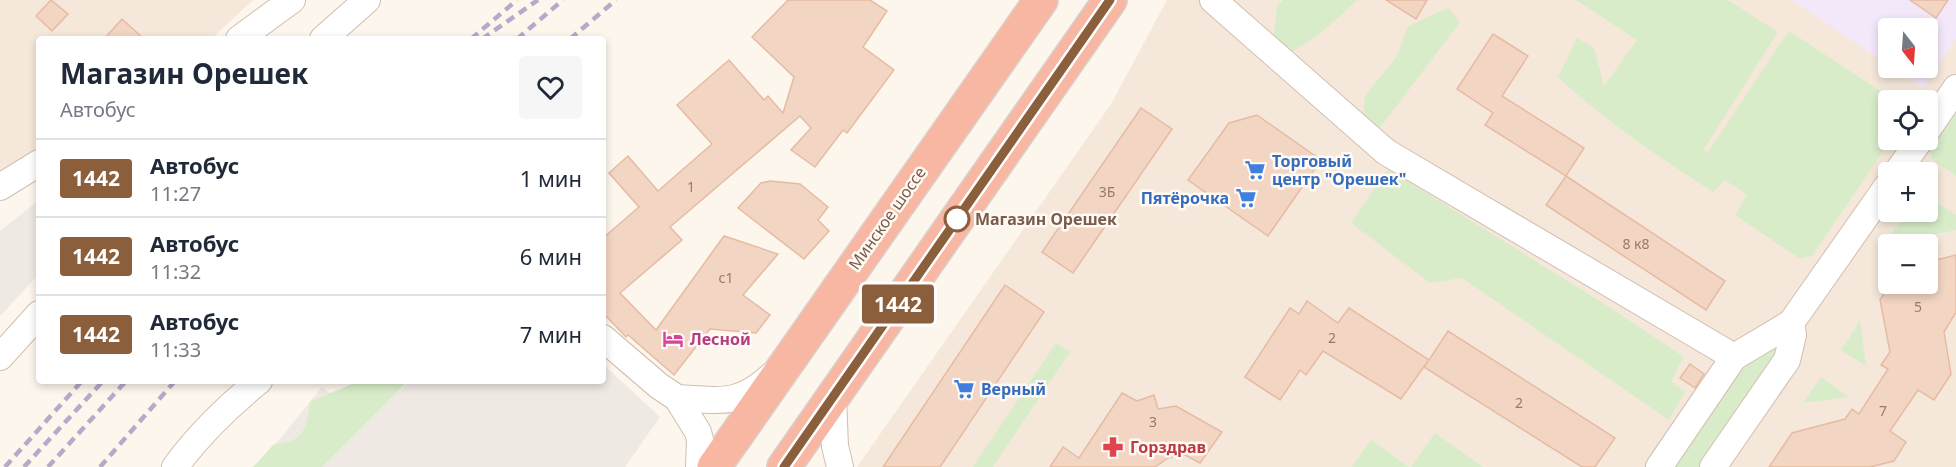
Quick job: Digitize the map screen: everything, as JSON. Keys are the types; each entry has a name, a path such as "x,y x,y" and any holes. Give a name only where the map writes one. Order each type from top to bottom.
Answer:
{"highway":[{"name":"Минское шоссе","path":"714,467 1041,0"},
{"path":"784,467 1110,0"}],"street":[{"path":"243,36 292,0"},
{"path":"326,36 367,0"},
{"path":"1213,0 1386,152 1734,357"},
{"path":"1938,114 1956,88"},
{"path":"0,187 36,165"},
{"path":"1659,467 1734,357 1791,323 1878,199"},
{"path":"0,357 36,317"},
{"path":"1713,467 1786,360 1793,335 1791,323"},
{"path":"606,341 659,386 677,398 698,432 699,467"},
{"path":"677,398 726,401 735,399 749,394 787,362"},
{"path":"176,467 192,444 226,408 255,384"},
{"path":"833,397 835,446 840,467"}],"shaded area":[{"path":"0,0 253,0 214,36 36,36 36,150 0,172"},
{"path":"1167,0 1956,0 1956,467 857,467 1111,104"},
{"path":"1792,0 1956,0 1956,39 1938,66 1938,18 1878,18 1878,58"},
{"path":"1908,78 1930,78 1923,88"},
{"path":"36,202 36,277 0,316 0,231"},
{"path":"606,367 660,417 625,467 257,467 322,387 363,418 407,384 606,384"}],"green space":[{"path":"1283,0 1357,0 1320,34 1290,53 1273,43 1277,6"},
{"path":"1576,0 1728,0 1778,32 1704,149 1708,152 1789,31 1879,90 1878,150 1884,150 1812,256 1800,259 1735,215 1747,195 1725,180 1713,192 1614,124 1558,77 1577,38 1594,48 1604,86 1637,40"},
{"path":"1448,8 1460,22 1376,133 1362,123 1365,96 1397,56 1408,26"},
{"path":"1956,113 1956,176 1932,159 1930,151 1938,150 1938,139"},
{"path":"1388,169 1614,310 1684,357 1671,381 1685,392 1669,420 1462,278 1430,283 1351,223"},
{"path":"1938,203 1956,215 1956,230 1936,234 1891,234 1900,222 1938,222"},
{"path":"1860,321 1866,366 1841,350"},
{"path":"1056,343 1070,352 993,467 973,467"},
{"path":"1769,349 1776,349 1778,356 1700,467 1671,467 1726,387 1753,360"},
{"path":"1821,377 1849,397 1803,403"},
{"path":"352,384 405,384 322,467 253,467 274,444 292,441 302,433 310,402"},
{"path":"1435,433 1483,467 1411,467"},
{"path":"1371,440 1409,467 1352,467"}],"building":[{"path":"51,0 68,14 52,31 36,16"},
{"path":"788,0 870,0 887,11 863,47 894,70 847,133 843,130 815,167 791,150 811,128 800,116 670,227 682,240 620,293 656,330 724,236 778,254 743,295 770,315 756,333 710,329 674,375 628,335 626,337 606,316 606,235 639,207 609,173 628,156 658,191 712,144 677,105 729,60 764,100 768,96 783,113 794,77 752,37"},
{"path":"1386,0 1427,0 1416,19"},
{"path":"1910,0 1948,0 1936,18"},
{"path":"122,19 141,36 107,36"},
{"path":"1493,34 1528,56 1502,96 1584,148 1566,176 1485,125 1493,113 1457,89"},
{"path":"1141,108 1172,129 1073,273 1042,252"},
{"name":"Торговый центр \"Орешек\"","path":"1257,115 1321,160 1268,236 1188,180 1229,123"},
{"path":"1566,176 1725,281 1706,310 1546,205"},
{"path":"770,181 800,184 828,207 818,220 829,231 804,259 738,208 761,183"},
{"path":"1956,255 1956,312 1944,332 1951,374 1934,400 1918,390 1890,431 1906,442 1894,461 1870,467 1769,467 1792,433 1845,419 1852,409 1859,414 1888,369 1881,365 1890,352 1880,300 1884,294 1938,294 1938,260"},
{"name":"Верный","path":"1005,285 1044,312 940,467 883,467"},
{"path":"1307,301 1338,323 1349,308 1429,360 1448,331 1615,438 1595,467 1582,467 1424,367 1428,361 1401,399 1323,351 1306,375 1300,370 1280,400 1245,377 1290,308 1299,314"},
{"path":"1690,364 1704,374 1695,388 1680,378"},
{"path":"1122,393 1137,401 1154,395 1158,409 1176,406 1222,432 1200,463 1185,455 1168,458 1155,467 1050,467 1063,447 1079,458"}],"railway":[{"path":"475,36 517,0"},
{"path":"486,36 538,0"},
{"path":"521,36 563,0"},
{"path":"574,36 616,0"},
{"path":"5,467 79,384"},
{"path":"24,467 100,384"},
{"path":"48,467 123,384"},
{"path":"100,467 172,384"}],"bus line":[{"name":"1442","path":"784,467 1110,0"}],"place":[{"name":"Торговый центр \"Орешек\"","path":"1255,170"},
{"name":"Пятёрочка","path":"1246,198"},
{"name":"Магазин Орешек","path":"957,219"},
{"name":"Лесной","path":"673,339"},
{"name":"Верный","path":"964,389"},
{"name":"Горздрав","path":"1113,447"}]}
